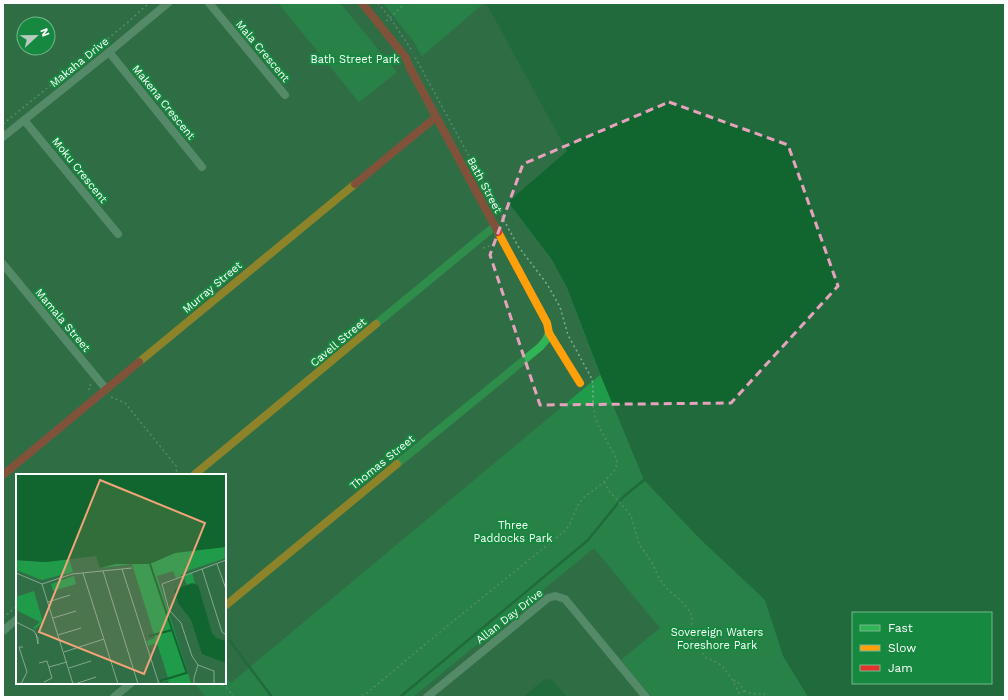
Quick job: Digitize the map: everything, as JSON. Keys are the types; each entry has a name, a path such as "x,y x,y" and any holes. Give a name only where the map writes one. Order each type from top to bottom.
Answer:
{"street":[{"name":"Makaha Drive","path":"3,138 168,3"},
{"name":"Mala Crescent","path":"209,3 285,95"},
{"name":"Bath Street","path":"362,3 406,58 547,323 548,332 580,383"},
{"name":"Makena Crescent","path":"109,52 202,167"},
{"name":"Murray Street","path":"3,475 436,116"},
{"name":"Moku Crescent","path":"24,120 118,234"},
{"name":"Cavell Street","path":"195,474 495,226"},
{"name":"Mamala Street","path":"3,264 106,389"},
{"name":"Thomas Street","path":"226,605 540,347 546,340 548,332"},
{"name":"Allan Day Drive","path":"427,697 548,598 555,596 564,598 646,697"},
{"path":"3,631 16,620"},
{"path":"114,697 130,684"}],"path":[{"path":"3,124 127,23 149,3"},
{"path":"390,18 405,3"},
{"path":"110,397 125,403 176,466 177,474"},
{"path":"357,697 367,693 566,530 583,498 604,482 610,492 629,513 640,544 651,561 659,578 667,589 688,609 692,616 689,631 691,638 701,649 703,654 707,658 718,663 732,679 739,693"},
{"path":"3,618 16,607"},
{"path":"732,679 740,684 744,691"},
{"path":"217,684 222,684 226,687 233,697"},
{"path":"737,697 739,693 744,691 755,694 761,693 768,697"}],"highlighted area":[{"path":"669,102 788,145 838,286 731,403 540,405 490,255 523,164"}],"green space":[{"name":"Bath Street Park","path":"278,3 340,3 397,72 359,102"},
{"path":"383,3 484,3 422,56 414,42"},
{"path":"508,202 852,612 852,684 963,697 652,697 621,660 660,628 594,548 413,697 206,697 195,684 226,684 226,677 231,683 600,375 567,288 552,260"}],"shaded area":[{"path":"486,3 1005,3 1005,697 808,697 783,656 765,600 699,538 644,480 600,374 567,288 552,260 508,202 567,151"},
{"path":"543,680 552,680 567,697 523,697"}],"waterway":[{"path":"400,697 588,540 623,497 644,480"},
{"path":"230,641 272,697"}],"traffic: fast":[{"path":"376,324 495,226"},
{"path":"397,464 540,347 546,340 549,333"}],"traffic: slow":[{"path":"139,362 355,184"},
{"path":"498,232 547,323 549,333 580,383"},
{"path":"195,474 376,324"},
{"path":"226,605 397,464"}],"traffic: jam":[{"path":"362,3 406,58 498,232"},
{"path":"355,184 436,117"},
{"path":"3,475 139,362"}],"park label":[{"name":"Three Paddocks Park","path":"513,531"},
{"name":"Sovereign Waters Foreshore Park","path":"717,638"}]}
